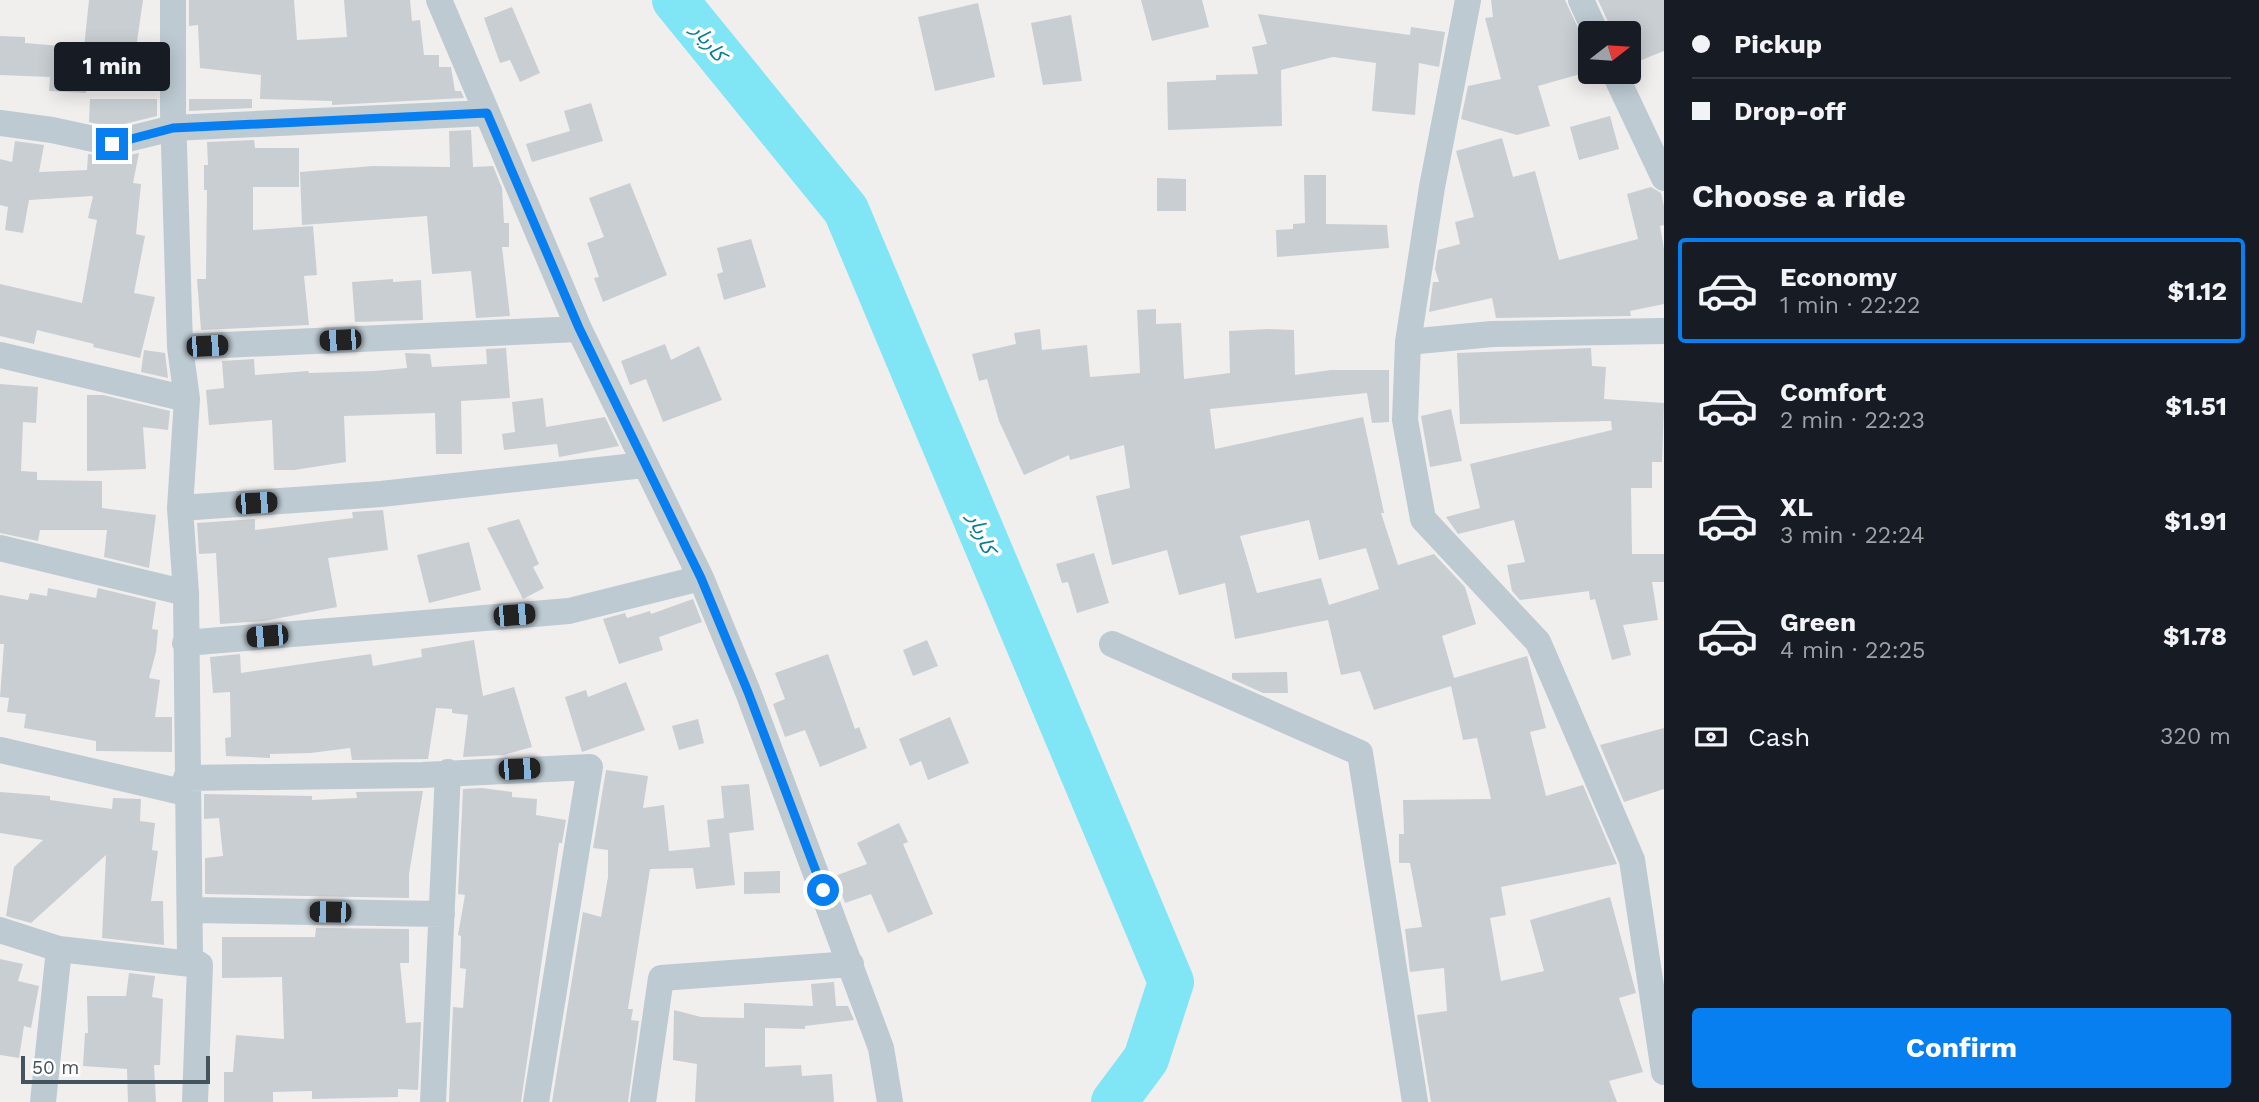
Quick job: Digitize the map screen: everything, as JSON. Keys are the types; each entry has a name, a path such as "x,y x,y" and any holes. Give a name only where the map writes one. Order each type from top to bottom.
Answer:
{"street":[{"path":"173,0 173,128 180,347 187,399 180,508 186,593 190,959 200,965"},
{"path":"439,0 579,328 701,578 748,692 881,1048 890,1102"},
{"path":"1468,0 1432,187 1408,342 1405,420 1423,519 1538,642 1544,655 1632,860 1664,1072"},
{"path":"1581,0 1591,21"},
{"path":"1620,84 1664,178"},
{"path":"0,123 52,130 112,144 173,128 487,113"},
{"path":"180,347 579,328"},
{"path":"1408,342 1492,334 1664,331"},
{"path":"0,355 187,399"},
{"path":"180,508 381,494 644,465"},
{"path":"0,548 186,593"},
{"path":"185,643 569,611 701,578"},
{"path":"1112,644 1360,753 1415,1102"},
{"path":"0,750 186,785 590,766 536,1102"},
{"path":"433,1102 448,772"},
{"path":"191,910 442,914"},
{"path":"0,930 59,949 200,965"},
{"path":"43,1102 59,949"},
{"path":"643,1102 661,978 851,964"},
{"path":"195,1102 200,965"}],"building":[{"path":"89,0 143,0 134,62 89,57 86,93 49,91 50,77 0,75 0,36 25,37 25,43 84,48"},
{"path":"189,0 294,0 297,40 347,37 344,0 410,0 412,21 420,20 424,55 439,55 439,67 451,67 455,91 461,91 464,98 332,105 332,101 260,99 261,75 200,68 198,25 189,26"},
{"path":"1141,0 1202,0 1209,27 1152,41"},
{"path":"1491,0 1565,0 1578,28 1578,75 1538,86 1550,126 1517,135 1461,119 1468,86 1501,79 1485,18 1493,17"},
{"path":"1598,0 1664,0 1664,51 1642,60 1642,21 1608,21"},
{"path":"978,3 995,77 935,91 918,17"},
{"path":"512,7 540,73 520,82 510,60 500,63 484,18"},
{"path":"1258,14 1410,35 1411,27 1445,32 1439,67 1419,63 1415,115 1372,111 1376,63 1333,57 1281,70 1282,126 1168,130 1167,82 1216,80 1216,75 1258,74 1252,47 1267,44"},
{"path":"1071,15 1082,81 1043,85 1031,23"},
{"path":"90,99 157,99 157,116 112,127 89,122"},
{"path":"189,99 252,99 252,108 189,111"},
{"path":"591,103 603,141 532,162 526,144 570,131 564,111"},
{"path":"1610,116 1619,149 1579,160 1570,127"},
{"path":"471,130 473,167 493,166 502,188 504,223 509,223 509,247 502,247 510,316 476,318 471,271 432,274 427,216 302,225 300,172 373,166 450,167 449,131"},
{"path":"1502,138 1513,177 1535,171 1559,260 1638,239 1627,194 1651,187 1661,193 1664,206 1664,225 1660,226 1664,249 1664,304 1630,311 1631,316 1496,318 1492,298 1429,312 1433,282 1439,282 1435,269 1438,250 1460,244 1455,222 1474,217 1456,151"},
{"path":"254,140 255,148 299,148 299,187 253,187 253,230 313,226 317,275 304,276 309,325 201,330 197,279 206,279 207,190 204,190 204,165 208,165 207,142"},
{"path":"15,141 44,145 39,172 87,170 88,154 115,158 139,153 133,183 141,184 136,234 145,236 134,293 155,297 140,358 37,330 34,344 0,336 0,284 82,303 97,220 88,218 93,196 29,200 23,233 5,230 8,207 0,205 0,159 12,162"},
{"path":"1304,175 1326,175 1326,224 1387,225 1389,248 1277,257 1276,230 1293,229 1293,224 1305,223"},
{"path":"1157,178 1186,179 1186,211 1157,211"},
{"path":"630,183 667,275 603,302 594,278 599,277 587,243 604,237 589,198"},
{"path":"751,239 766,287 724,300 717,274 723,272 717,248"},
{"path":"393,279 393,282 421,280 423,320 355,322 352,282"},
{"path":"1156,309 1156,324 1181,323 1184,379 1230,373 1229,331 1268,329 1294,330 1295,375 1331,370 1389,370 1389,422 1372,423 1367,393 1210,409 1215,449 1363,417 1384,513 1381,513 1398,565 1434,554 1465,587 1476,624 1442,636 1454,678 1527,656 1546,728 1530,732 1546,796 1583,785 1617,864 1501,887 1506,915 1490,918 1501,981 1544,971 1530,920 1610,897 1636,993 1619,998 1643,1072 1609,1081 1617,1102 1431,1102 1417,1015 1447,1011 1444,968 1410,972 1405,929 1422,927 1410,863 1399,863 1399,834 1404,834 1403,800 1491,799 1477,738 1463,740 1451,686 1374,710 1360,671 1341,675 1328,620 1235,639 1225,583 1179,595 1167,550 1112,565 1096,496 1130,488 1124,445 1070,460 1069,455 1024,475 999,421 987,379 979,381 972,354 1016,344 1014,333 1040,329 1042,350 1087,345 1090,377 1140,373 1137,310","holes":["1309,520 1319,560 1366,548 1379,589 1329,605 1321,578 1257,593 1240,536"]},
{"path":"665,344 671,360 699,346 722,400 663,422 646,379 630,385 621,361"},
{"path":"506,348 510,398 461,401 462,454 436,454 435,413 344,416 346,462 294,470 274,470 272,420 209,425 206,390 224,388 222,361 254,359 255,375 308,371 374,371 407,368 405,353 430,354 432,367 487,364 486,349"},
{"path":"1591,348 1592,366 1606,367 1604,399 1664,403 1662,462 1652,462 1652,488 1631,488 1632,554 1664,554 1664,582 1652,582 1658,620 1623,625 1631,655 1612,660 1595,599 1590,600 1589,591 1520,600 1512,591 1507,565 1525,562 1514,520 1458,534 1446,517 1480,508 1470,464 1612,430 1611,421 1460,424 1457,353"},
{"path":"144,350 165,353 168,378 141,372"},
{"path":"0,384 38,387 36,423 23,422 21,471 37,472 37,480 102,481 102,508 156,515 149,568 104,557 107,530 40,530 38,541 0,533"},
{"path":"87,395 103,395 170,411 168,430 143,427 146,469 87,471"},
{"path":"543,398 546,427 605,417 619,446 559,457 557,444 504,450 502,434 515,432 512,402"},
{"path":"1451,409 1462,461 1430,467 1421,416"},
{"path":"383,510 388,550 328,558 337,607 264,621 220,624 216,553 199,554 197,523 255,519 255,530 353,518 352,512"},
{"path":"519,519 539,564 533,567 544,588 523,599 487,528"},
{"path":"469,542 481,590 429,603 417,555"},
{"path":"1094,553 1109,603 1077,613 1068,582 1062,583 1056,564"},
{"path":"48,588 96,598 98,588 156,602 152,629 158,630 156,652 149,678 160,680 155,717 172,717 172,752 96,751 96,741 24,728 26,714 7,712 9,698 0,697 4,644 0,644 0,595 28,600 30,593 47,596"},
{"path":"693,599 702,622 659,637 663,650 619,664 603,619 625,613 627,618 650,611 651,614"},
{"path":"474,640 483,696 514,687 532,747 504,755 463,757 468,715 452,713 452,709 436,708 428,759 352,760 350,748 270,754 270,758 226,756 225,738 231,737 230,692 213,693 210,657 240,654 241,673 371,654 373,666 422,657 421,649"},
{"path":"927,640 938,666 913,676 903,650"},
{"path":"828,654 855,729 859,727 867,748 820,767 805,730 785,737 773,704 785,699 775,673"},
{"path":"1287,672 1288,693 1263,693 1232,679 1232,673"},
{"path":"626,682 645,730 582,752 565,697 586,690 588,697"},
{"path":"950,717 969,763 928,780 921,761 910,766 899,739"},
{"path":"698,719 704,743 679,750 672,726"},
{"path":"1664,728 1664,789 1624,802 1600,745"},
{"path":"606,770 648,776 643,808 664,805 669,851 710,847 707,820 724,818 721,786 749,784 754,830 729,833 735,885 696,889 693,868 650,869 628,1009 633,1009 631,1020 639,1021 628,1102 552,1102 583,912 601,917 608,877 608,850 593,848"},
{"path":"482,788 512,792 512,797 537,799 536,815 566,820 562,843 559,843 521,1102 449,1102 453,1007 463,1008 466,969 460,968 461,936 458,935 465,895 458,894 463,789"},
{"path":"423,791 409,874 409,898 205,894 205,858 223,856 219,818 204,819 204,794 312,796 312,800 357,798 356,792"},
{"path":"0,792 50,796 50,800 112,809 113,798 141,799 140,821 155,823 152,850 158,851 151,901 163,901 164,945 102,938 106,855 31,923 6,916 14,867 43,840 0,833"},
{"path":"899,823 908,842 903,844 933,914 888,933 871,894 845,903 835,876 867,864 857,843"},
{"path":"780,871 780,893 744,894 744,872"},
{"path":"316,928 409,929 409,963 400,963 406,1023 421,1022 418,1090 398,1089 398,1097 312,1099 312,1091 273,1092 273,1102 224,1102 224,1072 233,1072 236,1035 284,1039 282,977 222,978 222,937 315,937"},
{"path":"0,959 23,964 18,981 39,986 31,1028 24,1026 19,1058 0,1055"},
{"path":"129,973 155,976 152,997 163,999 160,1065 154,1065 156,1102 128,1102 127,1069 83,1066 85,1033 88,1033 87,996 126,996"},
{"path":"834,982 836,1006 848,1006 854,1020 805,1026 805,1029 765,1028 765,1067 801,1065 802,1076 832,1074 834,1102 695,1102 697,1064 673,1060 674,1010 701,1017 744,1018 744,1003 813,1006 811,984"}],"waterway":[{"name":"کاربار","path":"675,0 846,210 1171,982 1146,1059 1114,1102"}],"route":[{"path":"112,144 173,128 487,113 579,328 701,578 748,692 823,890"}]}
